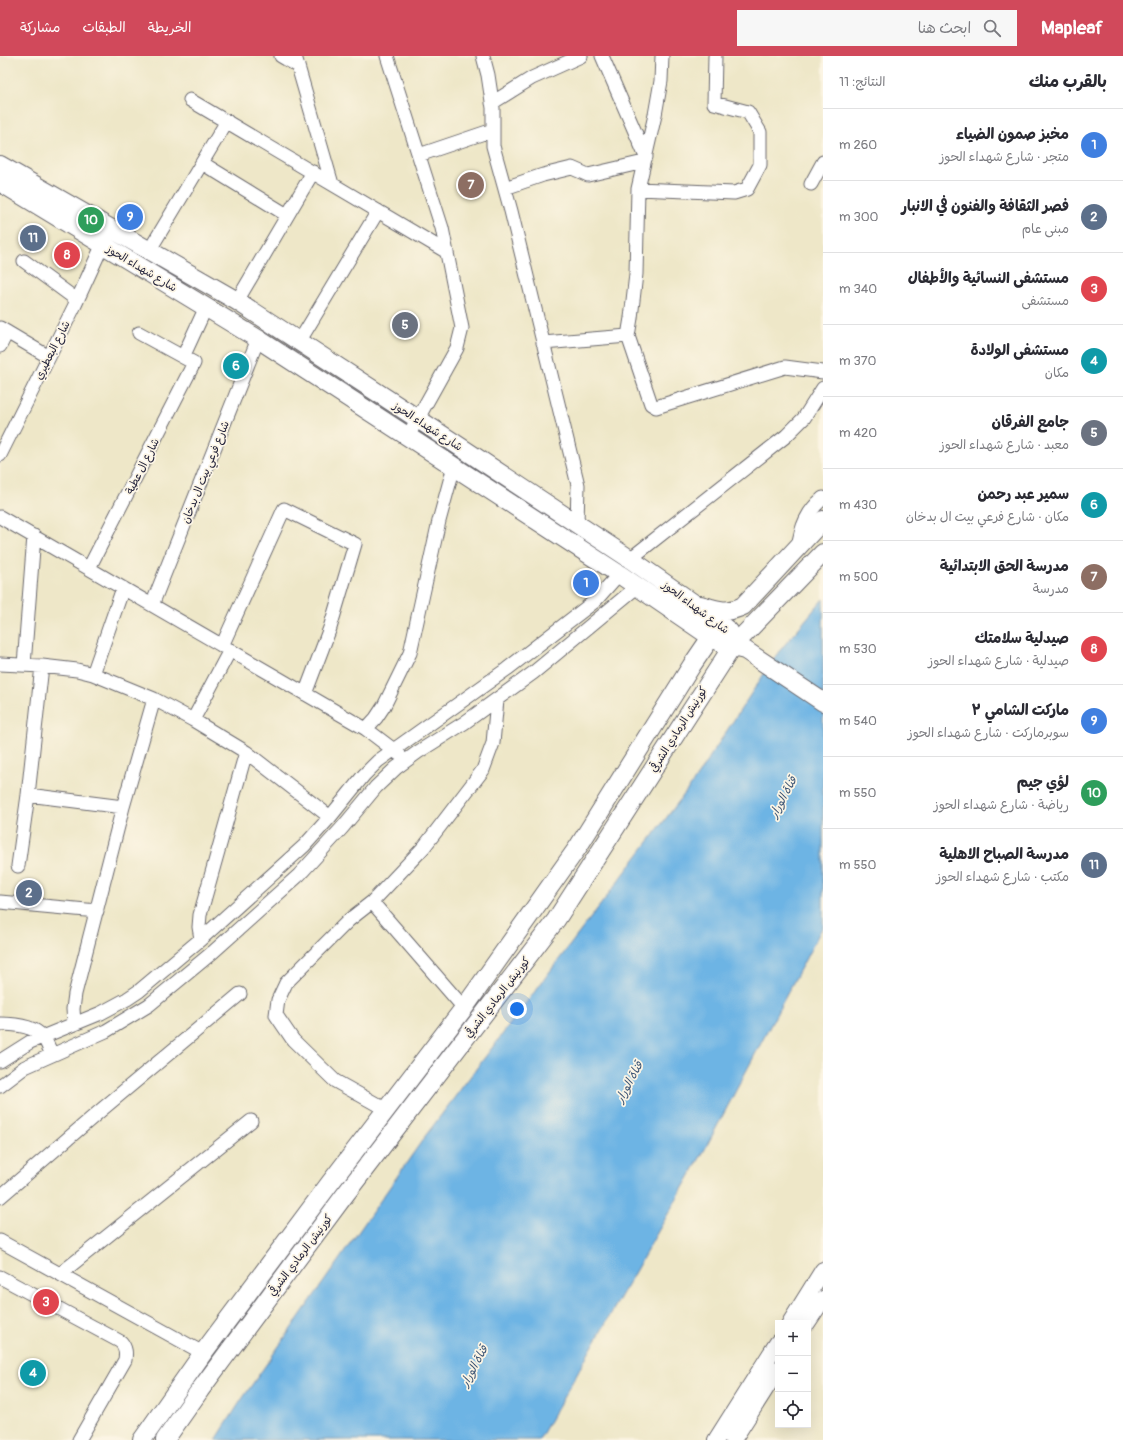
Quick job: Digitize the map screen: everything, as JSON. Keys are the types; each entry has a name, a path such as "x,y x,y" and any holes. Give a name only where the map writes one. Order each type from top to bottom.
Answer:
{"main road":[{"name":"شارع شهداء الحوز","path":"0,165 98,235 206,307 408,436 638,586 683,618 716,630 823,702"},
{"name":"شارع شهداء الحوز","path":"0,182 98,235 150,251 237,301 630,559 693,603 716,630"},
{"path":"693,603 722,610 736,609 743,606 823,520"},
{"name":"كورنيش الرمادي الشرقي","path":"165,1440 200,1390 344,1196 556,920 738,645 823,553"},
{"path":"776,572 792,586"},
{"path":"683,618 688,624 694,637 696,651 692,665"},
{"name":"كورنيش الرمادي الشرقي","path":"142,1440 203,1352 464,1008 578,847 692,665 716,630"},
{"path":"330,1183 344,1196"}],"street":[{"path":"281,56 296,61 332,184"},
{"path":"387,56 442,228 462,328 457,348 408,436"},
{"path":"483,56 488,75 492,102 493,146 505,188 578,485 577,524"},
{"path":"492,102 532,78 581,56"},
{"path":"602,56 645,160"},
{"path":"662,56 661,82 638,188 636,274 628,336 651,404 656,407 785,367 823,372"},
{"path":"638,188 734,193 747,189 760,164 760,132 748,112 714,103 715,56"},
{"path":"190,100 447,252"},
{"path":"150,251 227,122"},
{"path":"419,155 493,130"},
{"path":"505,188 543,174 572,168 588,175 645,160"},
{"path":"811,184 823,162"},
{"path":"202,163 287,215"},
{"path":"237,301 313,172"},
{"path":"299,342 378,211"},
{"name":"شارع البعطيري","path":"0,456 77,300 98,235"},
{"path":"24,261 77,300"},
{"name":"شارع ال عطية","path":"90,568 189,360 206,307"},
{"path":"0,346 4,330 49,357"},
{"path":"139,332 189,360"},
{"path":"543,343 628,336"},
{"name":"شارع فرعي بيت ال بدخان","path":"152,605 258,339"},
{"path":"630,559 786,436 804,418 823,388"},
{"path":"366,729 384,706 410,653 436,535 454,466"},
{"path":"798,548 800,532 806,518 815,505 823,498"},
{"path":"193,720 226,648 284,509 356,544 330,628 305,694"},
{"path":"0,517 366,729 394,749 406,760"},
{"path":"24,665 34,536"},
{"path":"0,1061 16,1050 42,1036 101,1013 139,991 288,862 330,817 371,768 394,749 507,669 595,601 619,574"},
{"path":"0,1086 24,1067 52,1054 84,1042 128,1018 149,1004 257,914 299,875 342,828 376,787 406,760 497,700 568,646 638,586"},
{"path":"93,674 123,588"},
{"path":"0,664 61,668 93,674 154,699 193,720 246,752 330,817"},
{"path":"18,866 28,795 42,666"},
{"path":"74,1023 74,1002 123,807 154,699"},
{"path":"387,1110 335,1081 293,1040 276,1015 278,1000 286,983 349,920 372,902 424,847 484,770 492,743 497,700"},
{"path":"200,939 198,927 200,915 246,752"},
{"path":"28,795 123,807"},
{"path":"0,902 97,911"},
{"path":"372,902 464,1008"},
{"path":"0,1197 240,994"},
{"path":"0,1024 13,1024 36,1031 42,1036 52,1054"},
{"path":"60,1274 250,1121"},
{"path":"0,1241 203,1352"},
{"path":"792,1320 823,1270"},
{"path":"0,1277 121,1342 126,1349 125,1360 79,1440"},
{"path":"809,1320 823,1299"},
{"path":"716,1440 775,1347"},
{"path":"733,1440 775,1374"}],"water":[{"name":"قناة الورار","path":"823,599 823,926 705,1149 539,1440 216,1440 240,1402 426,1135 692,784 777,654"}],"place":[{"name":"مدرسة الحق الابتدائية","path":"471,185"},
{"name":"ماركت الشامي ٣","path":"130,217"},
{"name":"لؤي جيم","path":"91,220"},
{"name":"مدرسة الصباح الاهلية","path":"33,238"},
{"name":"صيدلية سلامتك","path":"67,255"},
{"name":"جامع الفرقان","path":"405,325"},
{"name":"سمير عبد رحمن","path":"236,366"},
{"name":"مخبز صمون الضياء","path":"586,583"},
{"name":"فصر الثقافة والفنون في الانبار","path":"29,893"},
{"name":"مستشفى النسائية والأطفال","path":"46,1302"},
{"name":"مستشفى الولادة","path":"33,1373"}]}
